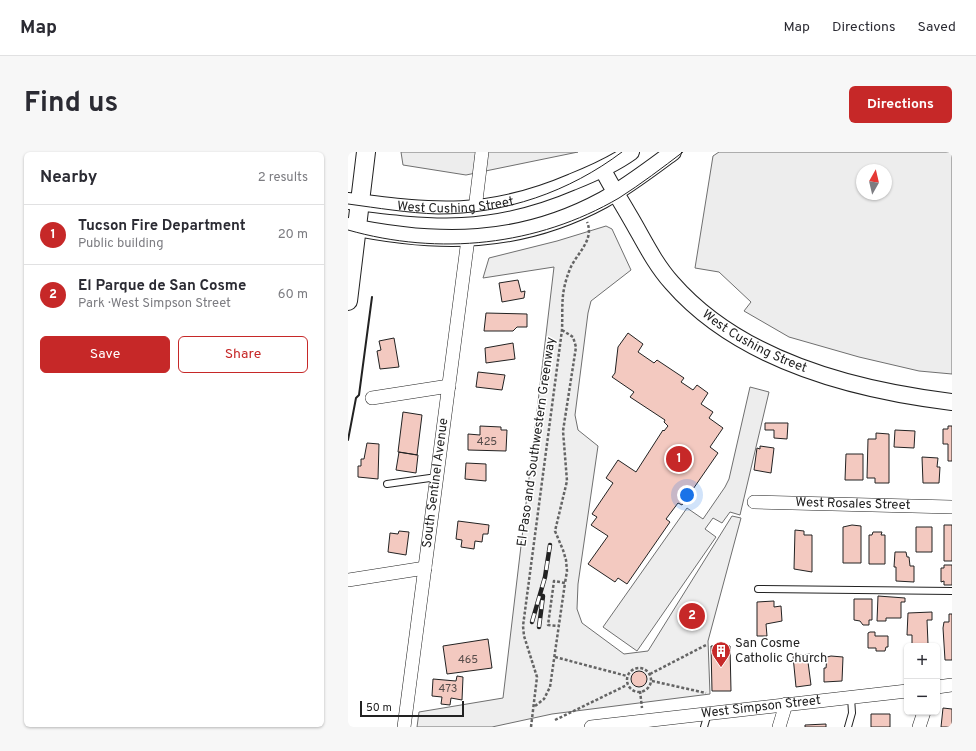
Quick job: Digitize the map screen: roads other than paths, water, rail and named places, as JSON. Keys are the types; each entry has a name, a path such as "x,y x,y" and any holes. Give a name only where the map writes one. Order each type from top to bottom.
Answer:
{"main road":[{"path":"348,301 355,201 366,152"}],"street":[{"path":"475,209 482,152"},
{"path":"603,170 631,152"},
{"path":"353,227 417,238 468,239 520,231 582,211 615,193 673,152"},
{"name":"West Cushing Street","path":"355,201 436,211 475,209 499,206 534,198 603,170 647,248 670,282 697,308 727,330 784,360 831,378 884,392 952,402"},
{"name":"South Sentinel Avenue","path":"404,727 468,239"},
{"path":"372,398 449,386"},
{"name":"West Rosales Street","path":"754,502 952,507"},
{"path":"348,580 425,568"},
{"path":"940,687 952,685"},
{"name":"West Simpson Street","path":"591,727 904,691"},
{"path":"778,727 786,704"},
{"path":"918,727 923,715"}],"lane":[{"path":"387,484 437,477"},
{"path":"758,589 952,591"},
{"path":"848,727 852,713 851,697"},
{"path":"704,727 708,713"}],"tram line":[{"path":"348,204 438,214 488,210 512,205 558,189 580,179 622,152"},
{"path":"348,230 382,238 417,243 452,244 487,242 521,236 555,227 588,214 619,198 683,152"}],"railway":[{"path":"532,622 545,577 550,545"},
{"path":"539,627 543,596"}],"place":[{"name":"Tucson Fire Department","path":"679,459"},
{"name":"El Parque de San Cosme","path":"692,616"},
{"name":"San Cosme Catholic Church","path":"721,668"}]}
